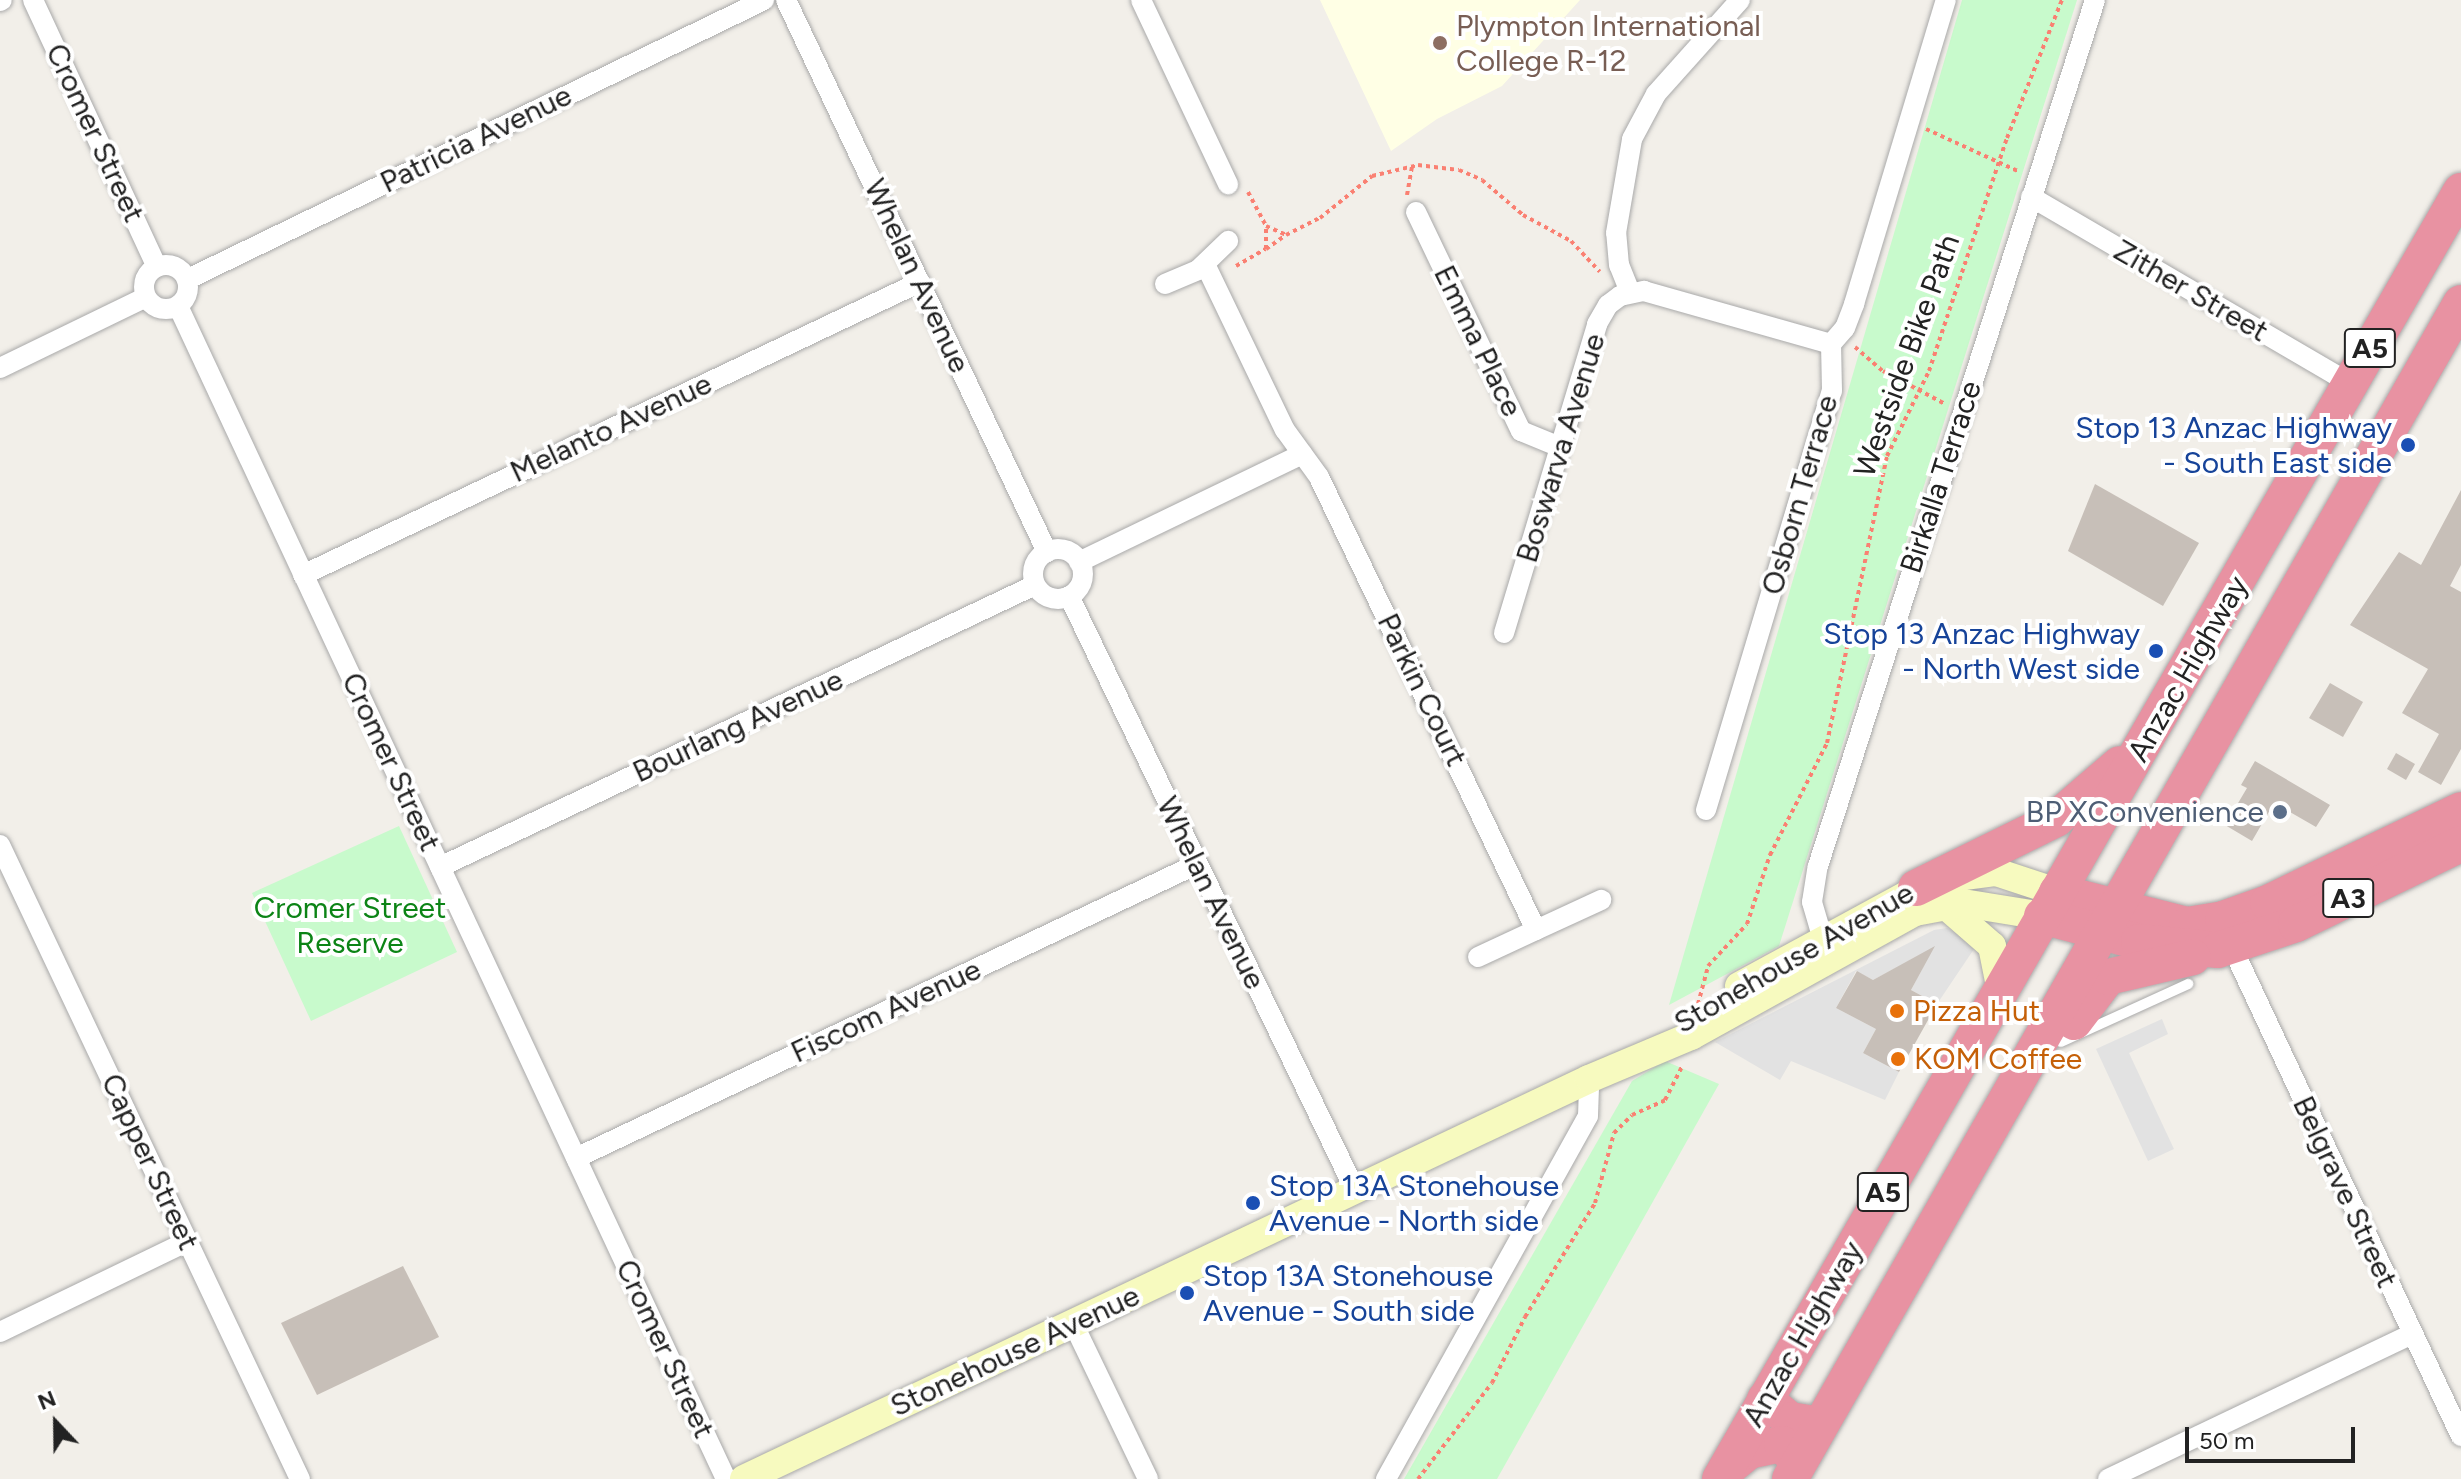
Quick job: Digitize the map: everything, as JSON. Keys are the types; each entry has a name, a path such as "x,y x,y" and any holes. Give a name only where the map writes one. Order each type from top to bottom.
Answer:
{"highway":[{"name":"Anzac Highway","path":"1723,1474 2000,986 2148,739 2461,191"},
{"name":"Anzac Highway","path":"1795,1471 1968,1162 2460,308"},
{"path":"2321,436 2345,460 2368,464"},
{"path":"2282,505 2314,484 2327,483 2350,497"},
{"path":"1930,896 2056,819 2148,739"},
{"name":"A3","path":"2217,940 2268,903 2461,810"},
{"path":"2165,823 2157,884 2169,902 2217,940"},
{"name":"A3","path":"2049,904 2217,940 2296,924 2461,844"},
{"path":"1968,1162 2011,1130 2096,987 2108,977 2217,940"},
{"path":"1765,1399 1790,1420 1820,1425"},
{"path":"1723,1474 1749,1451 1782,1444 1795,1471"}],"street":[{"name":"Cromer Street","path":"33,0 157,267"},
{"name":"Patricia Avenue","path":"188,279 764,0"},
{"name":"Whelan Avenue","path":"786,0 1047,552"},
{"path":"1141,0 1228,184"},
{"path":"1740,0 1656,94 1632,139 1616,233 1619,265 1630,292 1644,291 1831,344 1845,328 1854,304 1946,0"},
{"name":"Birkalla Terrace","path":"1824,946 1812,902 1818,866 2095,0"},
{"name":"Zither Street","path":"2033,189 2351,384"},
{"name":"Emma Place","path":"1416,212 1521,431 1560,447"},
{"path":"1165,284 1208,271 1228,241"},
{"path":"175,266 188,279 188,294 178,306 160,309 146,297 145,280 157,267 175,266"},
{"name":"Parkin Court","path":"1208,271 1285,430 1319,477 1536,930"},
{"name":"Melanto Avenue","path":"303,575 920,282"},
{"name":"Boswarva Avenue","path":"1504,633 1597,324 1608,305 1630,292"},
{"path":"0,368 146,297"},
{"name":"Cromer Street","path":"178,306 726,1479"},
{"name":"Osborn Terrace","path":"1706,810 1832,391 1831,344"},
{"path":"1079,562 1302,454"},
{"path":"1065,551 1079,562 1081,581 1069,596 1050,597 1035,585 1034,566 1047,552 1065,551"},
{"name":"Bourlang Avenue","path":"440,867 1035,585"},
{"name":"Whelan Avenue","path":"1069,596 1355,1190"},
{"name":"Capper Street","path":"0,845 300,1479"},
{"name":"Fiscom Avenue","path":"576,1158 1197,864"},
{"name":"Stonehouse Avenue","path":"744,1479 1589,1079 1691,1036 1824,946 1930,896 1947,877 1996,872 2049,904"},
{"path":"1930,896 1992,946 2000,986"},
{"path":"1478,957 1601,900"},
{"name":"Belgrave Street","path":"2217,940 2461,1436"},
{"path":"1386,1479 1588,1116 1589,1079"},
{"path":"0,1332 188,1241"},
{"path":"1073,1323 1148,1479"},
{"path":"2108,1479 2412,1334"}],"lane":[{"path":"2061,1042 2188,984"}],"path":[{"name":"Westside Bike Path","path":"1702,991 1708,966 1747,924 1770,855 1827,743 1887,456 1919,392 1999,163 2062,0"},
{"path":"1909,121 1999,163 2033,189"},
{"path":"1266,226 1266,249"},
{"path":"1208,271 1266,249 1286,235"},
{"path":"1854,345 1919,392 1945,404"},
{"path":"1418,1479 1492,1383 1525,1317 1595,1203 1614,1133 1632,1115 1665,1100 1686,1054"}],"shaded area":[{"name":"Plympton International College R-12","path":"1320,0 1580,0 1502,86 1437,119 1391,151"},
{"path":"1947,928 1970,941 1974,949 1937,1004 1911,990 1927,960 1920,955 1873,980 1856,971 1836,1008 1876,1029 1863,1053 1899,1072 1885,1100 1791,1061 1780,1080 1715,1042 1934,930"},
{"path":"2162,1019 2168,1034 2129,1053 2174,1149 2148,1161 2096,1049"}],"green space":[{"path":"1962,0 2077,0 1779,946 1669,1005"},
{"name":"Cromer Street Reserve","path":"399,826 457,952 311,1021 252,893"},
{"path":"1665,1061 1719,1084 1497,1479 1404,1479 1632,1081"}],"building":[{"path":"2095,484 2199,543 2163,606 2068,551"},
{"path":"2461,490 2461,565 2450,586 2461,592 2461,749 2441,785 2418,772 2439,734 2402,713 2428,669 2350,625 2399,552 2421,565"},
{"path":"2330,683 2363,702 2343,737 2309,718"},
{"path":"2396,753 2415,764 2406,780 2387,769"},
{"path":"2255,761 2330,805 2316,827 2274,803 2252,841 2225,825 2247,788 2241,785"},
{"path":"1935,946 1911,990 1937,1004 1899,1072 1863,1053 1876,1029 1836,1008 1857,971 1873,980"},
{"path":"403,1266 439,1337 317,1395 281,1323"}],"place":[{"name":"Plympton International College R-12","path":"1440,43"},
{"name":"Stop 13 Anzac Highway - South East side","path":"2408,445"},
{"name":"Stop 13 Anzac Highway - North West side","path":"2156,651"},
{"name":"BP XConvenience","path":"2280,812"},
{"name":"Pizza Hut","path":"1897,1011"},
{"name":"KOM Coffee","path":"1898,1059"},
{"name":"Stop 13A Stonehouse Avenue - North side","path":"1253,1203"},
{"name":"Stop 13A Stonehouse Avenue - South side","path":"1187,1293"}]}
